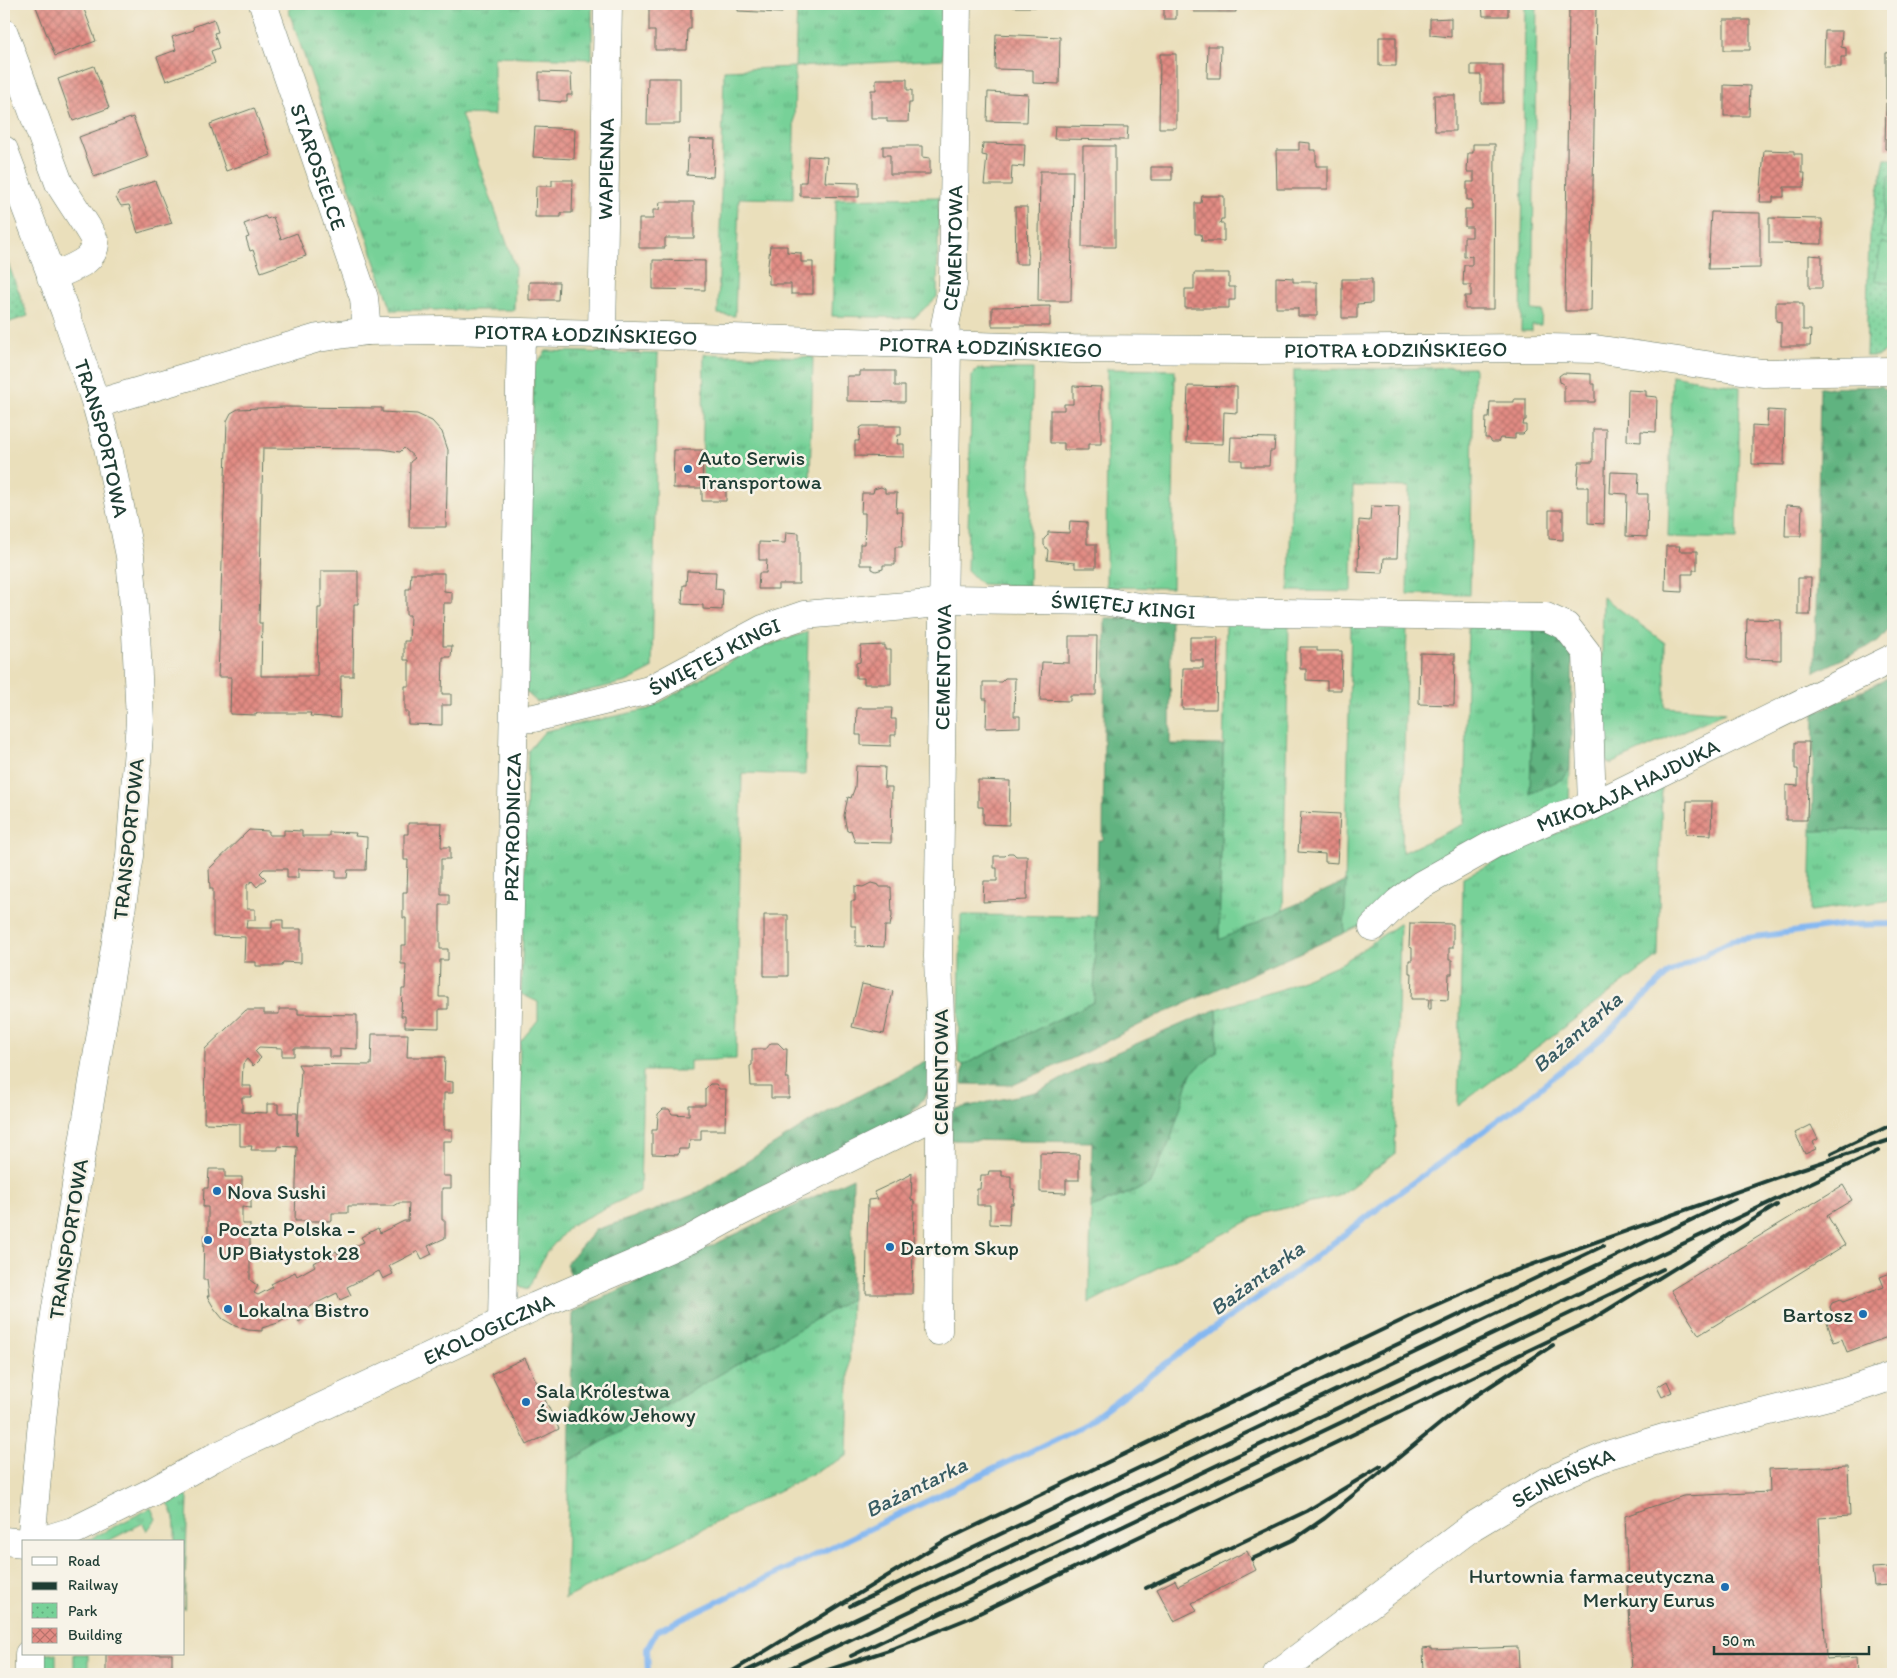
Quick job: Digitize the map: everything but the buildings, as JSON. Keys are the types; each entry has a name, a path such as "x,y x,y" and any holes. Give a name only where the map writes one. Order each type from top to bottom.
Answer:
{"street":[{"name":"STAROSIELCE","path":"263,4 364,298 368,331"},
{"name":"WAPIENNA","path":"602,334 608,4"},
{"name":"CEMENTOWA","path":"938,1331 941,1048 938,957 946,325 953,285 957,4"},
{"path":"4,33 59,183 93,236 95,243 91,256 86,260 52,277"},
{"name":"TRANSPORTOWA","path":"4,150 52,277 96,404 108,447 130,556 140,721 130,856 55,1314 40,1440 31,1540"},
{"name":"PIOTRA ŁODZIŃSKIEGO","path":"96,404 127,393 318,338 368,331 443,330 602,334 1083,349 1566,348 1595,349 1762,373 1893,371"},
{"name":"PRZYRODNICZA","path":"502,1322 521,333"},
{"name":"ŚWIĘTEJ KINGI","path":"515,718 534,718 649,690 763,629 804,615 930,604 944,600 1103,601 1145,608 1216,612 1546,616 1566,626 1587,653 1592,806"},
{"name":"MIKOŁAJA HAJDUKA","path":"1373,927 1398,902 1421,885 1494,844 1553,818 1592,806 1893,658"},
{"name":"EKOLOGICZNA","path":"44,1540 73,1531 150,1493 213,1458 502,1322 689,1240 738,1213 940,1113"},
{"name":"SEJNEŃSKA","path":"1277,1674 1307,1665 1472,1526 1548,1481 1611,1454 1674,1435 1846,1392 1893,1376"},
{"path":"4,1541 22,1542"},
{"path":"29,1656 29,1674"}],"green space":[{"path":"303,4 592,4 592,59 494,56 494,115 461,114 515,266 514,310 392,310 288,9"},
{"path":"797,4 942,4 943,59 795,67"},
{"path":"1525,4 1537,4 1532,310 1542,311 1541,325 1532,325 1532,331 1521,331"},
{"path":"795,67 793,199 739,198 735,316 718,314 724,70"},
{"path":"1885,159 1893,159 1893,337 1892,343 1879,356 1866,356 1869,234"},
{"path":"1890,175 1893,176 1893,239 1880,237"},
{"path":"939,197 937,297 914,318 832,316 836,199"},
{"path":"1881,243 1893,245 1893,283 1875,280"},
{"path":"4,253 28,316 4,324"},
{"path":"546,351 658,354 652,669 626,682 537,702 526,692 534,367"},
{"path":"704,354 813,357 810,481 749,480 748,489 702,488"},
{"path":"1474,367 1470,595 1407,594 1409,487 1353,486 1352,592 1289,591 1294,370"},
{"path":"978,369 1033,369 1029,586 981,584 967,570 972,375"},
{"path":"1107,369 1175,370 1172,588 1106,587"},
{"path":"1672,375 1740,387 1737,539 1668,537"},
{"path":"1882,386 1893,398 1893,625 1878,642 1815,672 1820,388"},
{"path":"1603,597 1665,643 1665,707 1726,712 1610,764 1600,756"},
{"path":"1105,618 1171,619 1170,744 1223,745 1219,940 1346,881 1344,933 1157,1016 1080,1055 1013,1085 962,1084 963,1065 1094,1002 1098,840 1103,840"},
{"path":"1226,621 1289,622 1283,910 1219,941"},
{"path":"1351,623 1407,625 1402,853 1464,824 1468,626 1534,628 1530,793 1564,778 1570,768 1569,807 1380,916 1344,933"},
{"path":"1534,628 1558,628 1573,644 1570,768 1564,778 1530,794"},
{"path":"808,632 805,775 742,773 736,1059 690,1061 690,1071 643,1071 640,1191 571,1225 546,1253 528,1289 514,1284 520,1042 538,1020 538,1002 521,994 528,751 545,731 649,709 747,652"},
{"path":"1893,676 1893,829 1812,831 1814,713"},
{"path":"1662,784 1658,957 1458,1106 1463,877"},
{"path":"1893,829 1893,900 1810,911 1812,831"},
{"path":"961,915 1096,916 1094,1002 963,1065 958,1062"},
{"path":"1400,923 1395,1154 1339,1196 1264,1213 1089,1303 1091,1208 1149,1185 1170,1141 1191,1073 1217,1052 1217,1009 1282,989 1344,962"},
{"path":"1217,1009 1217,1052 1191,1073 1170,1141 1149,1185 1091,1208 1092,1142 949,1140 950,1110 1040,1091 1087,1065"},
{"path":"931,1058 932,1088 910,1115 796,1176 573,1279 566,1264 595,1230 653,1211 697,1193 816,1118"},
{"path":"853,1178 851,1299 569,1461 573,1312"},
{"path":"851,1299 847,1456 565,1599 569,1461"},
{"path":"186,1495 188,1499 185,1582 185,1540 175,1540 174,1517 168,1504"},
{"path":"151,1508 156,1519 147,1531 143,1523 110,1540 88,1540"},
{"path":"42,1656 56,1656 56,1674 41,1674"},
{"path":"74,1656 88,1656 88,1674 74,1674"}],"waterway":[{"name":"Bażantarka","path":"648,1674 647,1649 657,1631 1079,1428 1214,1328 1298,1270 1393,1197 1513,1110 1602,1038 1669,973 1733,940 1843,925 1893,924"}],"railway":[{"path":"1832,1153 1893,1124"},
{"path":"728,1674 944,1541 1413,1315 1503,1275 1792,1172 1893,1139"},
{"path":"778,1674 1878,1151"},
{"path":"740,1674 1735,1199"},
{"path":"816,1674 895,1648 967,1619 1588,1322 1777,1205"},
{"path":"850,1606 1603,1246"},
{"path":"851,1656 1663,1269"},
{"path":"1252,1559 1293,1540 1325,1518 1469,1400 1553,1345"},
{"path":"1146,1588 1307,1511 1381,1466"}],"place":[{"name":"Auto Serwis Transportowa","path":"688,469"},
{"name":"Nova Sushi","path":"217,1191"},
{"name":"Poczta Polska - UP Białystok 28","path":"208,1240"},
{"name":"Dartom Skup","path":"890,1247"},
{"name":"Lokalna Bistro","path":"228,1309"},
{"name":"Bartosz","path":"1863,1314"},
{"name":"Sala Królestwa Świadków Jehowy","path":"526,1402"},
{"name":"Hurtownia farmaceutyczna Merkury Eurus","path":"1725,1587"}]}
